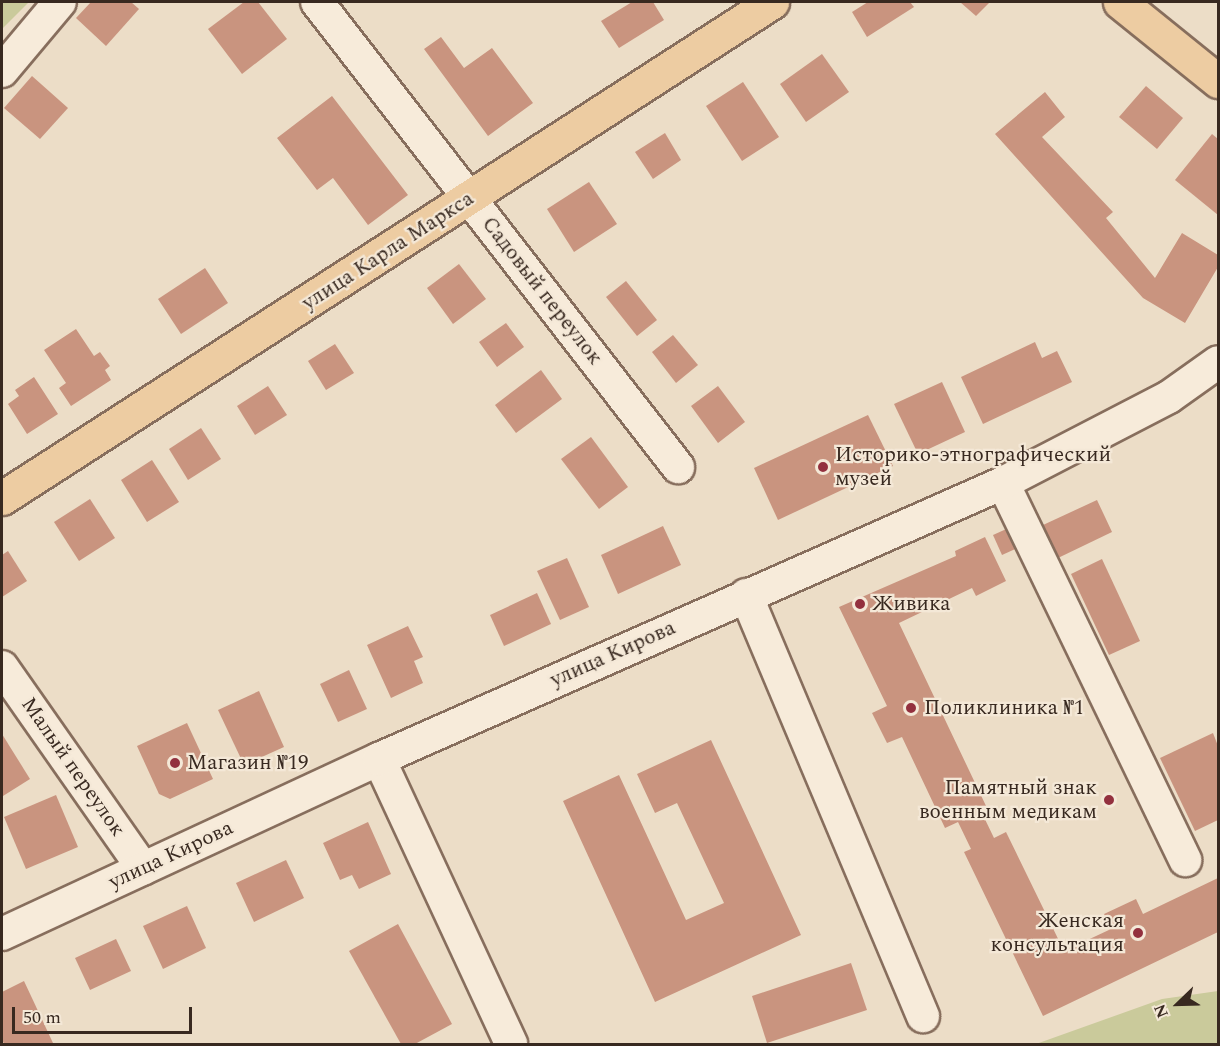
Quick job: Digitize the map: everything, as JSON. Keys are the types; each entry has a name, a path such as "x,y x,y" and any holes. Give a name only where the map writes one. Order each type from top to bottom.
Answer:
{"main road":[{"name":"улица Карла Маркса","path":"2,498 470,199 772,2"},
{"path":"1120,2 1218,81"}],"street":[{"path":"2,71 60,2"},
{"name":"Садовый переулок","path":"317,2 678,467"},
{"name":"улица Кирова","path":"2,934 379,759 1003,483 1169,397 1218,362"},
{"path":"1003,483 1185,860"},
{"path":"746,595 923,1016"},
{"name":"Малый переулок","path":"2,667 143,868"},
{"path":"379,759 511,1044"}],"green space":[{"path":"2,2 29,2 2,29"},
{"path":"1218,991 1218,1044 1036,1044 1162,999"}],"building":[{"path":"91,2 131,2 139,9 106,46 76,18"},
{"path":"244,2 258,2 287,39 242,74 208,29"},
{"path":"632,2 653,2 664,20 619,48 601,21"},
{"path":"868,2 910,2 914,7 867,37 852,12"},
{"path":"960,2 990,2 976,16"},
{"path":"441,37 464,68 492,48 533,103 488,136 424,49"},
{"path":"822,54 849,92 806,122 780,84"},
{"path":"32,76 68,108 40,139 4,108"},
{"path":"743,82 779,137 742,161 706,106"},
{"path":"1146,86 1183,118 1157,149 1119,117"},
{"path":"1045,92 1065,117 1042,137 1113,212 1106,218 1155,278 1182,233 1218,255 1218,267 1185,323 1143,298 995,134"},
{"path":"332,96 408,195 368,225 333,178 317,190 277,138"},
{"path":"665,133 681,160 653,179 635,152"},
{"path":"1212,134 1218,139 1218,215 1175,180"},
{"path":"589,182 617,224 574,252 547,209"},
{"path":"459,264 486,299 453,324 427,288"},
{"path":"205,268 228,303 181,334 158,299"},
{"path":"626,281 657,320 637,336 606,297"},
{"path":"506,323 524,347 497,367 479,342"},
{"path":"76,329 94,356 100,352 110,366 105,370 111,380 71,406 59,388 66,383 44,350"},
{"path":"673,335 698,365 676,383 652,352"},
{"path":"1035,342 1042,358 1057,351 1072,382 983,424 961,377"},
{"path":"335,344 354,373 326,390 308,361"},
{"path":"541,370 562,399 516,433 495,405"},
{"path":"34,377 58,414 27,434 8,404 19,396 15,390"},
{"path":"942,382 965,432 918,454 894,404"},
{"path":"268,386 287,415 255,435 237,406"},
{"path":"718,386 745,422 718,443 691,406"},
{"path":"868,415 893,466 778,520 754,468"},
{"path":"201,428 221,459 188,480 169,449"},
{"path":"591,437 628,487 599,509 561,459"},
{"path":"152,460 179,502 147,522 121,480"},
{"path":"90,499 115,538 79,561 54,522"},
{"path":"1097,500 1112,532 1058,558 1043,525"},
{"path":"663,526 681,565 618,594 601,555"},
{"path":"1013,526 1022,546 1002,555 993,535"},
{"path":"985,537 1006,581 976,596 972,588 899,623 987,808 981,811 994,838 1006,832 1064,951 1111,929 1104,914 1136,899 1143,914 1218,878 1218,932 1043,1016 964,852 971,849 958,822 945,828 902,737 887,743 872,713 887,706 839,607 956,556 955,551"},
{"path":"8,551 27,581 2,597 2,555"},
{"path":"567,558 589,607 560,620 537,571"},
{"path":"1102,559 1140,641 1109,655 1071,574"},
{"path":"537,593 551,624 504,646 490,615"},
{"path":"408,626 423,657 414,661 423,683 391,698 367,645"},
{"path":"349,670 367,709 338,722 320,684"},
{"path":"259,691 284,747 244,765 218,710"},
{"path":"187,723 213,779 170,799 159,794 137,746"},
{"path":"1213,733 1218,746 1218,820 1195,831 1160,758"},
{"path":"2,734 30,779 3,796 2,793"},
{"path":"711,740 801,935 655,1002 563,801 619,775 686,920 724,903 677,803 655,813 637,774"},
{"path":"56,795 78,847 26,869 4,817"},
{"path":"368,822 391,874 359,889 352,875 340,880 323,843"},
{"path":"286,860 304,898 254,922 236,883"},
{"path":"187,906 206,948 163,969 143,926"},
{"path":"398,924 452,1024 415,1044 401,1044 349,951"},
{"path":"116,939 131,971 90,990 75,958"},
{"path":"851,963 867,1010 767,1043 752,996"},
{"path":"24,981 53,1043 4,1044 2,1039 2,992"}],"place":[{"name":"Историко-этнографический музей","path":"823,467"},
{"name":"Живика","path":"860,604"},
{"name":"Поликлиника №1","path":"911,708"},
{"name":"Магазин №19","path":"175,763"},
{"name":"Памятный знак военным медикам","path":"1109,800"},
{"name":"Женская консультация","path":"1138,933"}]}
